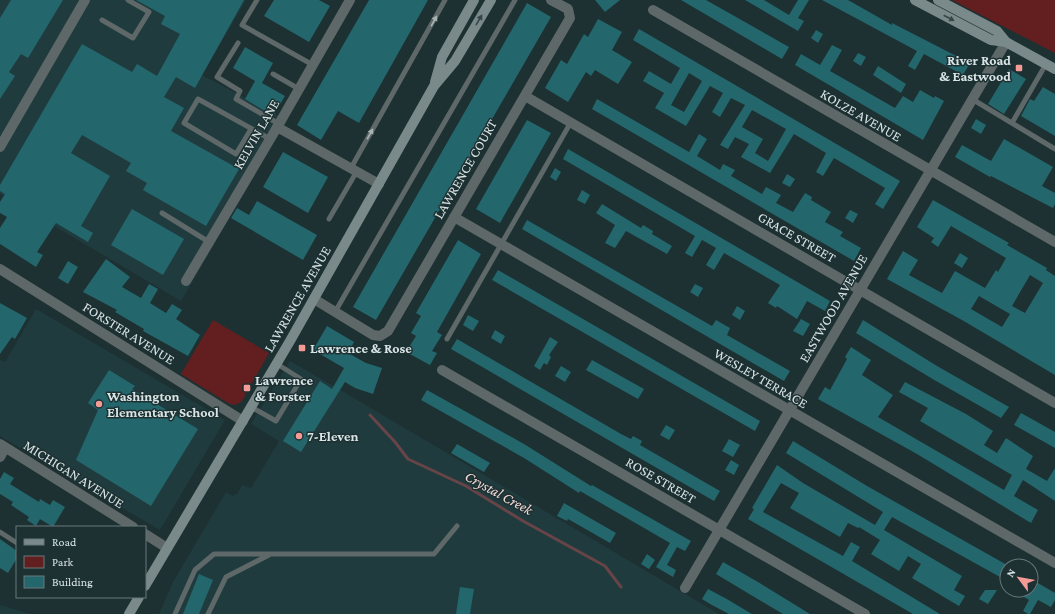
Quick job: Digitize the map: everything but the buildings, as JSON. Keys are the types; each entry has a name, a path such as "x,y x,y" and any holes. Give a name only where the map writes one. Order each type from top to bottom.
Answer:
{"main road":[{"name":"LAWRENCE AVENUE","path":"434,86 442,57 474,0"},
{"name":"LAWRENCE AVENUE","path":"146,584 277,364 434,86 455,61 491,0"},
{"path":"915,0 991,40 1006,42 1055,69"},
{"path":"938,0 997,31 1006,42"},
{"path":"129,614 138,598"}],"street":[{"path":"0,147 85,0"},
{"name":"KELVIN LANE","path":"186,281 350,0"},
{"name":"LAWRENCE COURT","path":"335,312 373,335 380,336 388,331 570,18 568,9 551,0"},
{"name":"KOLZE AVENUE","path":"653,10 1055,242"},
{"name":"EASTWOOD AVENUE","path":"685,588 1006,42"},
{"name":"GRACE STREET","path":"524,96 1055,403"},
{"path":"278,125 379,184"},
{"name":"WESLEY TERRACE","path":"454,217 1055,564"},
{"name":"FORSTER AVENUE","path":"0,269 243,421"},
{"path":"314,299 335,312"},
{"name":"ROSE STREET","path":"442,370 865,614"},
{"name":"MICHIGAN AVENUE","path":"2,450 131,526"},
{"path":"146,535 167,548"}],"lane":[{"path":"102,20 133,38 149,12 128,0"},
{"path":"257,0 242,25 313,65"},
{"path":"329,219 445,0"},
{"path":"335,312 515,0"},
{"path":"238,43 217,77 240,91 236,99 278,125"},
{"path":"1012,123 1046,64"},
{"path":"273,74 299,89"},
{"path":"251,129 236,154 184,123 198,99 270,139"},
{"path":"972,99 1055,149"},
{"path":"447,339 571,122"},
{"path":"162,213 209,242"},
{"path":"252,407 276,421 301,379 277,364"},
{"path":"175,614 196,570 214,554 434,554 457,526"},
{"path":"0,532 16,541"},
{"path":"208,614 226,577 272,553"}],"shaded area":[{"path":"0,0 246,0 202,75 287,120 181,301 0,194"},
{"name":"Washington Elementary School","path":"36,309 225,420 160,530 0,436 0,360 5,362"},
{"path":"290,361 719,614 159,614 173,582 226,492 233,496 238,493 242,485 251,488 279,441 251,424"},
{"path":"0,605 30,614 0,614"}],"green space":[{"path":"952,0 1055,0 1055,53"},
{"path":"213,320 269,353 242,401 235,405 228,403 181,374"}],"waterway":[{"name":"Crystal Creek","path":"370,415 395,442 408,459 466,486 523,521 605,566 621,587"}],"place":[{"name":"River Road & Eastwood","path":"1019,68"},
{"name":"Lawrence & Rose","path":"302,348"},
{"name":"Lawrence & Forster","path":"247,388"},
{"name":"Washington Elementary School","path":"99,404"},
{"name":"7-Eleven","path":"299,436"}]}
